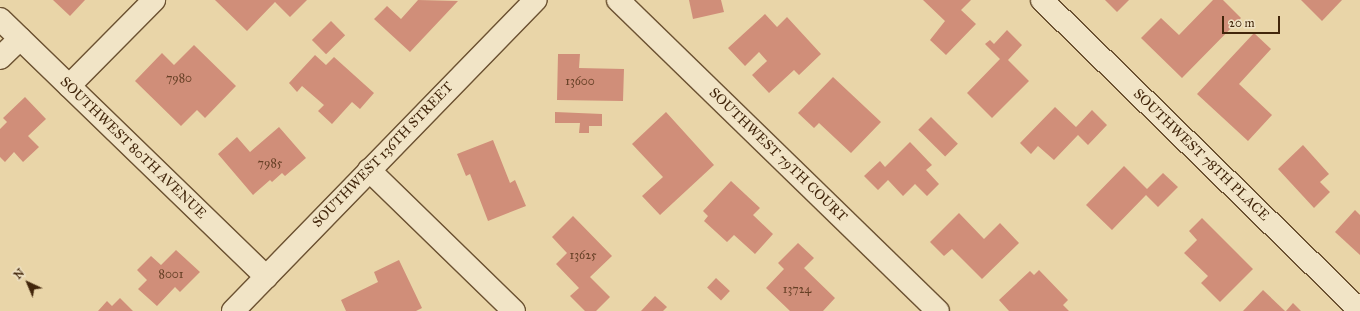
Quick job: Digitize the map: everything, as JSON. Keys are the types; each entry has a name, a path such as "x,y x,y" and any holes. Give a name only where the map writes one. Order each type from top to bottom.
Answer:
{"street":[{"path":"69,86 154,0"},
{"name":"SOUTHWEST 136TH STREET","path":"233,311 535,0"},
{"name":"SOUTHWEST 79TH COURT","path":"618,0 938,311"},
{"name":"SOUTHWEST 78TH PLACE","path":"1042,0 1360,310"},
{"name":"SOUTHWEST 80TH AVENUE","path":"0,19 266,277"},
{"path":"0,58 20,38"},
{"path":"369,170 514,311"}],"building":[{"path":"53,0 85,0 70,16"},
{"path":"215,0 307,0 290,17 275,2 247,31"},
{"path":"418,0 458,1 410,52 374,19 387,6 401,19"},
{"path":"689,0 721,0 724,12 693,19"},
{"path":"923,0 971,0 961,10 976,24 946,55 930,40 945,21"},
{"path":"1105,0 1129,0 1117,12"},
{"path":"1213,0 1223,0 1241,18 1182,78 1141,38 1161,18 1179,35"},
{"path":"1301,0 1342,0 1322,21"},
{"path":"765,14 777,27 787,17 821,54 799,75 794,70 769,93 752,75 767,61 759,52 745,66 728,48"},
{"path":"331,21 345,35 326,54 312,40"},
{"path":"1007,30 1022,45 1008,60 1029,81 992,118 967,93 1000,59 985,44 990,40 994,44"},
{"path":"1254,33 1271,49 1239,84 1272,115 1248,141 1197,94"},
{"path":"194,45 236,86 205,118 197,110 181,126 135,81 162,53 174,65"},
{"path":"558,54 580,54 579,68 624,69 623,101 557,100"},
{"path":"315,55 326,65 334,57 374,93 360,109 352,102 332,124 318,111 324,105 302,86 297,92 289,83"},
{"path":"833,77 881,122 851,153 819,123 814,128 798,113"},
{"path":"25,97 46,119 28,136 39,147 23,162 14,152 5,162 0,157 0,129 7,122 3,118"},
{"path":"1055,107 1076,127 1092,110 1107,125 1088,145 1078,135 1054,160 1038,146 1031,154 1020,143"},
{"path":"555,112 602,114 602,126 589,126 589,133 579,133 580,123 555,123"},
{"path":"666,112 714,165 660,215 642,196 663,177 632,144"},
{"path":"931,117 958,144 945,157 918,130"},
{"path":"279,127 306,158 285,176 282,173 272,182 270,180 253,195 218,154 237,137 250,152"},
{"path":"493,140 510,183 515,180 526,206 488,221 470,174 466,176 457,154"},
{"path":"910,142 932,165 926,170 939,184 927,196 915,184 903,196 888,180 878,190 864,176 880,161 885,167"},
{"path":"1303,145 1329,174 1320,182 1330,192 1314,208 1278,169"},
{"path":"1124,166 1147,189 1163,173 1178,187 1158,207 1146,195 1112,230 1086,205"},
{"path":"731,181 760,208 753,215 773,234 755,254 734,235 727,242 704,221 708,216 703,211"},
{"path":"1355,210 1360,215 1360,255 1335,232"},
{"path":"959,213 984,239 1000,223 1019,243 982,279 952,249 944,256 930,242"},
{"path":"573,216 612,256 590,277 610,297 596,311 585,311 570,296 579,288 556,264 567,253 552,237"},
{"path":"1202,218 1253,269 1220,302 1201,283 1208,276 1184,253 1197,240 1189,231"},
{"path":"798,243 814,258 804,268 835,298 823,311 790,311 766,288 784,269 778,263"},
{"path":"176,250 200,272 180,292 175,287 157,306 138,289 147,280 137,270 151,256 161,265"},
{"path":"399,260 422,308 416,311 346,311 341,300 378,282 374,272"},
{"path":"1039,270 1068,300 1063,305 1069,311 1009,311 999,300 1030,271 1034,275"},
{"path":"716,278 730,291 721,300 707,288"},
{"path":"1263,290 1285,311 1243,311"},
{"path":"655,296 667,307 663,311 641,311"},
{"path":"120,298 133,311 98,311 107,301 112,306"},
{"path":"1293,303 1301,311 1286,311"}]}
